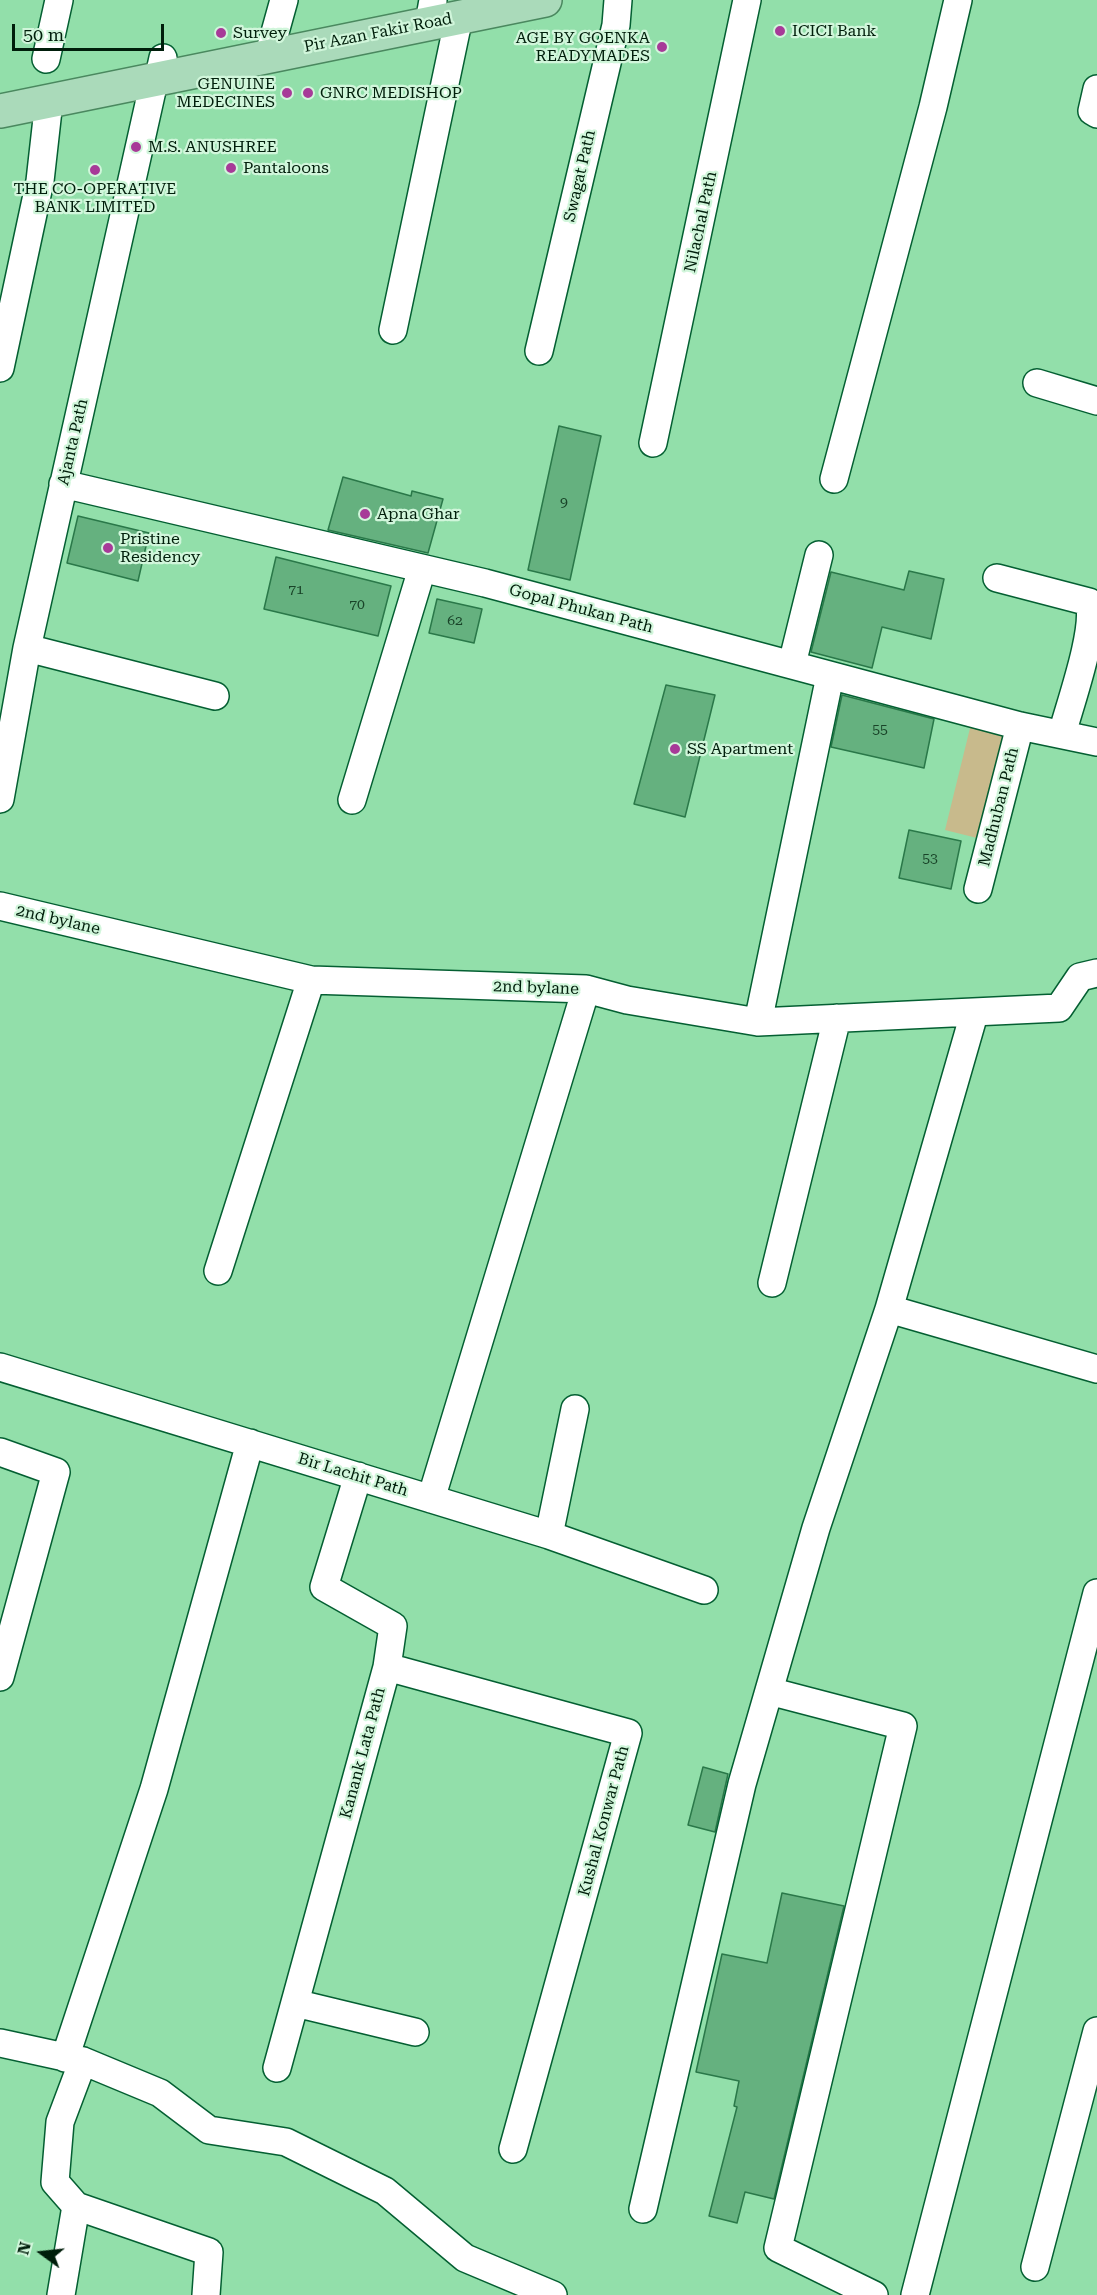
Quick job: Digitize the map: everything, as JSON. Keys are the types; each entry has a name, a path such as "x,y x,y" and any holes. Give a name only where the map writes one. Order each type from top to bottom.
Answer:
{"main road":[{"name":"Pir Azan Fakir Road","path":"0,111 49,101 272,44 440,9 545,0"},
{"name":"Pir Azan Fakir Road","path":"0,90 158,73"}],"street":[{"path":"45,59 59,0"},
{"path":"272,44 284,0"},
{"name":"Swagat Path","path":"539,351 616,25 618,0"},
{"name":"Nilachal Path","path":"653,443 747,0"},
{"path":"834,479 933,106 958,0"},
{"path":"393,330 440,9"},
{"name":"Ajanta Path","path":"0,799 27,648 158,73"},
{"path":"1097,89 1092,111 1097,114"},
{"path":"0,368 40,181 49,101"},
{"path":"1036,383 1097,401"},
{"name":"Gopal Phukan Path","path":"63,484 422,569 792,664 1020,726 1097,742"},
{"path":"792,664 819,555"},
{"path":"352,800 422,569"},
{"path":"997,578 1089,602 1091,610 1089,633 1062,734"},
{"path":"27,648 215,696"},
{"path":"758,1022 830,676"},
{"name":"Madhuban Path","path":"978,889 1020,726"},
{"name":"2nd bylane","path":"0,906 311,980 586,989 627,1000 758,1022 974,1014 1059,1008 1080,977 1097,973"},
{"path":"218,1271 311,980"},
{"path":"431,1499 586,989"},
{"path":"643,2209 742,1784 816,1528 889,1309 974,1014"},
{"path":"772,1283 837,1018"},
{"path":"889,1309 1097,1369"},
{"name":"Bir Lachit Path","path":"0,1366 549,1535 704,1590"},
{"path":"549,1535 575,1409"},
{"path":"206,2295 209,2252 76,2206 55,2182 60,2122 74,2060 154,1789 250,1443"},
{"path":"0,1452 56,1472 0,1677"},
{"name":"Kanank Lata Path","path":"277,2068 387,1667 393,1626 324,1587 358,1476"},
{"path":"915,2295 1097,1593"},
{"name":"Kushal Konwar Path","path":"387,1667 628,1733 513,2149"},
{"path":"769,1691 903,1726 778,2248 874,2295"},
{"path":"295,2002 415,2032"},
{"path":"1035,2267 1097,2031"},
{"path":"0,2043 74,2060 160,2093 208,2130 286,2142 385,2191 465,2258 554,2295"},
{"path":"61,2295 76,2206"}],"shaded area":[{"path":"972,720 1012,729 985,840 945,830"}],"building":[{"path":"559,426 601,436 570,580 528,570"},
{"path":"343,477 411,496 412,491 443,499 428,553 328,530"},
{"name":"Pristine Residency","path":"78,516 149,533 138,581 67,563"},
{"path":"276,557 391,586 378,636 264,609"},
{"path":"909,571 944,579 931,639 882,627 872,668 811,652 831,572 904,590"},
{"path":"437,599 482,609 474,643 429,633"},
{"name":"SS Apartment","path":"666,685 715,695 685,817 634,804"},
{"path":"842,695 934,719 924,768 831,747"},
{"path":"909,830 961,841 951,889 899,878"},
{"path":"703,1767 728,1774 715,1832 688,1825"},
{"path":"782,1893 844,1906 774,2199 745,2192 737,2223 709,2216 737,2107 734,2106 739,2081 696,2072 722,1954 767,1963"}],"place":[{"name":"ICICI Bank","path":"780,31"},
{"name":"Survey","path":"221,33"},
{"name":"AGE BY GOENKA READYMADES","path":"662,47"},
{"name":"GENUINE MEDECINES","path":"287,93"},
{"name":"GNRC MEDISHOP","path":"308,93"},
{"name":"M.S. ANUSHREE","path":"136,147"},
{"name":"Pantaloons","path":"231,168"},
{"name":"THE CO-OPERATIVE BANK LIMITED","path":"95,170"},
{"name":"Apna Ghar","path":"365,514"},
{"name":"Pristine Residency","path":"108,548"},
{"name":"SS Apartment","path":"675,749"}]}
